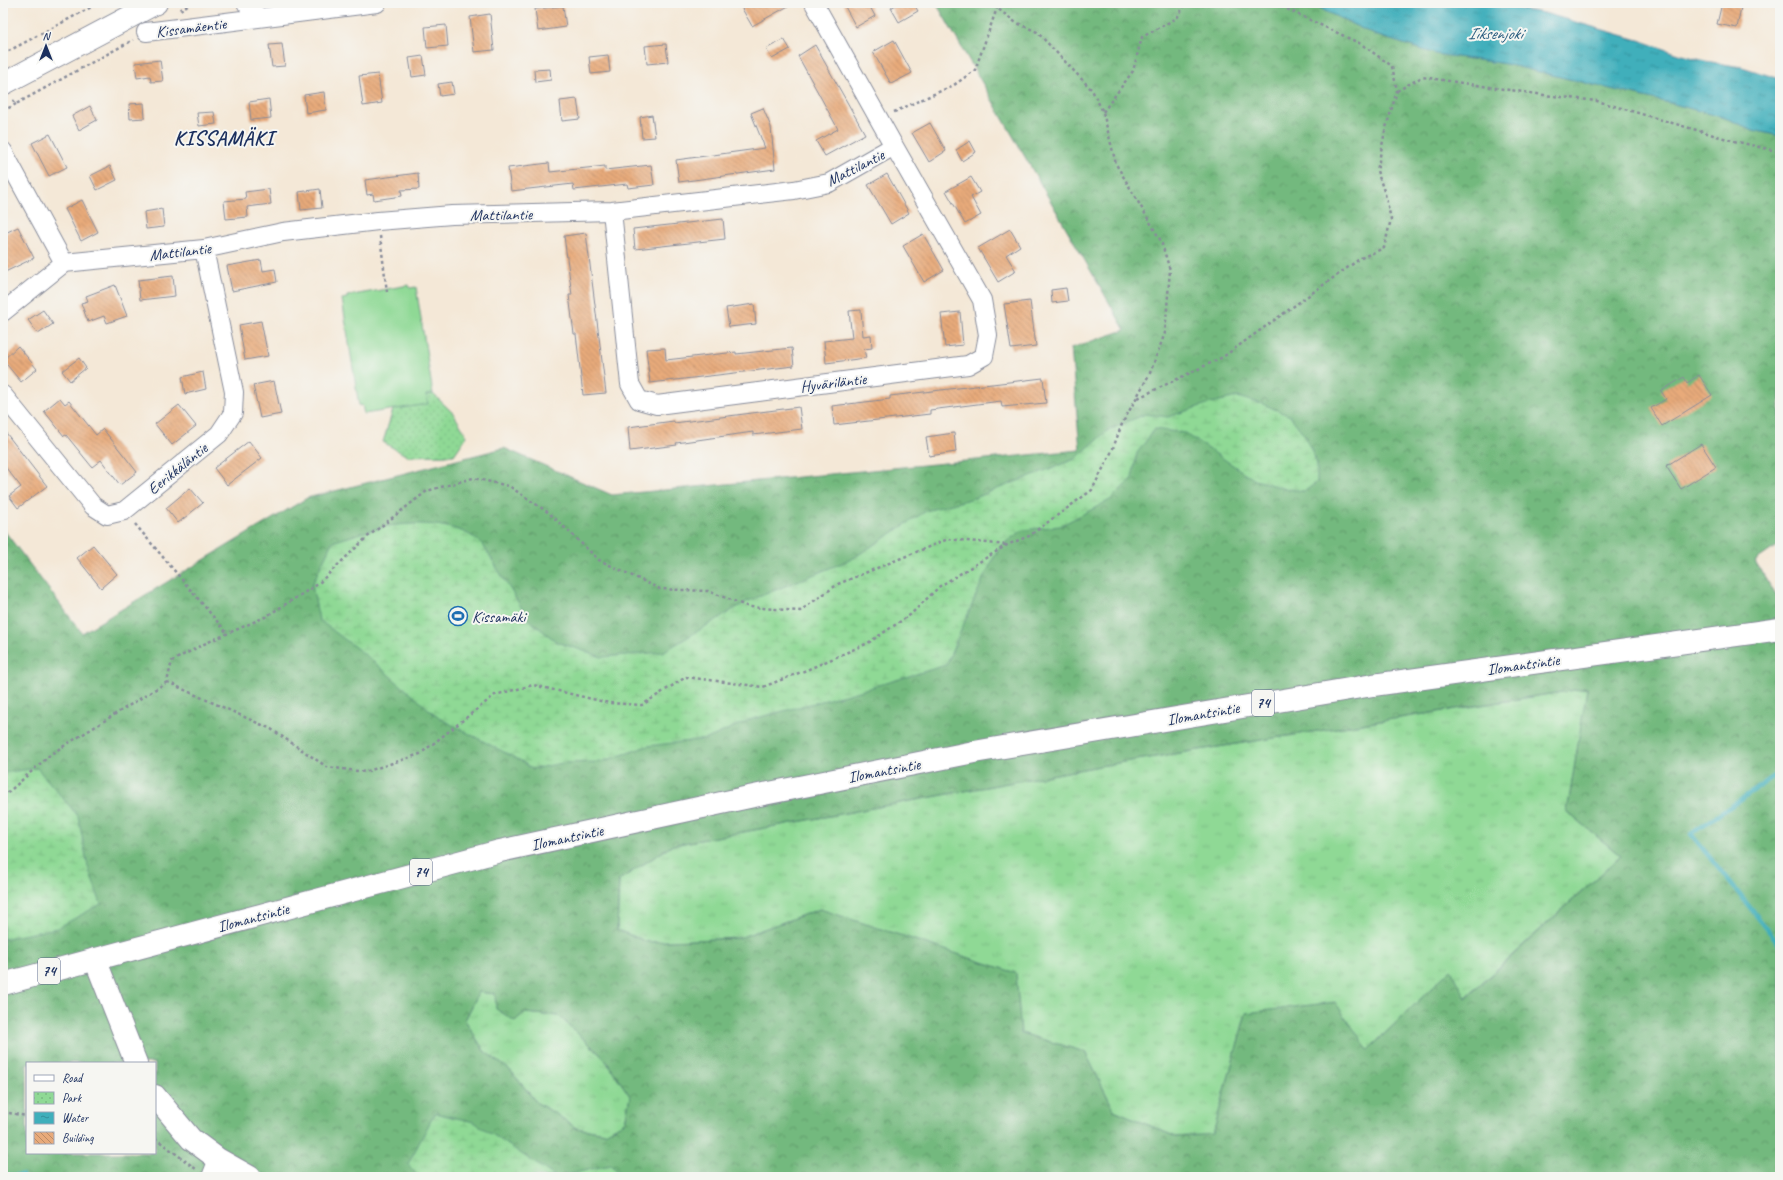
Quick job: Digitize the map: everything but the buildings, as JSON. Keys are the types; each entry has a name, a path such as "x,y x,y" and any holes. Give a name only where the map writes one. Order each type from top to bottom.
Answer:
{"main road":[{"path":"4,84 156,3"},
{"name":"Ilomantsintie","path":"3,984 500,851 974,752 1373,685 1780,629"},
{"path":"96,959 136,1062"},
{"path":"156,1097 191,1139 210,1170 250,1177"}],"street":[{"name":"Kissamäentie","path":"246,3 259,18"},
{"name":"Kissamäentie","path":"146,32 377,3"},
{"name":"Mattilantie","path":"64,263 204,249 283,232 378,221 452,215 612,211 794,190 829,183 894,146 814,3"},
{"name":"Hyväriläntie","path":"612,211 630,384 639,400 657,405 968,365 984,356 988,335 982,300 894,146"},
{"path":"3,151 64,263 3,312"},
{"name":"Eerikkäläntie","path":"124,511 219,434 233,413 234,392 204,249"},
{"path":"3,395 93,506 107,515 124,511"}],"path":[{"path":"3,54 99,3"},
{"path":"880,119 954,85 975,70 998,3"},
{"path":"1103,112 1133,71 1142,37 1176,18 1186,3"},
{"path":"1137,399 1223,357 1361,258 1384,248 1391,219 1385,194 1377,171 1385,132 1397,91 1392,66 1361,44 1274,3"},
{"path":"167,682 271,729 327,767 366,772 420,754 494,695 533,685 609,703 642,705 686,677 763,687 809,669 868,642 910,614 940,586 1007,545 1028,536 1092,490 1112,451 1122,424 1150,373 1165,333 1170,270 1161,241 1116,164 1103,112 1092,90 1037,32 1015,22 997,8"},
{"path":"3,111 146,32"},
{"path":"1397,91 1422,77 1544,96 1597,101 1734,141 1780,152"},
{"path":"4,84 16,104"},
{"path":"378,221 388,292"},
{"path":"3,797 51,754 167,682 172,661 227,633 265,617 318,584 366,538 427,491 473,478 509,486 548,513 599,560 660,589 708,591 749,607 800,611 838,584 948,539 1007,545"},
{"path":"124,511 227,633"},
{"path":"3,1112 26,1116"},
{"path":"156,1139 210,1170"}],"green space":[{"path":"936,3 1312,3 1325,11 1375,35 1436,54 1506,64 1674,104 1728,119 1753,130 1780,136 1780,544 1755,561 1777,597 1780,597 1780,1170 1772,1177 3,1177 3,529 82,633 307,498 504,448 612,495 1080,450 1071,348 1125,330","holes":["1587,688 1567,812 1621,856 1466,998 1451,969 1368,1050 1335,1002 1246,1013 1213,1134 1176,1137 1114,1110 1085,1052 1021,1033 1016,973 820,909 739,938 648,942 617,930 619,880 673,845 1105,765","479,992 495,994 496,1009 515,1021 524,1013 559,1016 604,1058 630,1096 625,1122 605,1133 576,1128 537,1103 511,1071 484,1051 465,1020"]},
{"path":"409,285 410,288 416,287 433,394 426,395 428,404 364,414 362,405 359,406 342,299 347,298 347,296"},
{"path":"433,394 453,413 467,436 454,455 407,456 383,442 396,400"},
{"path":"1237,397 1263,404 1290,416 1306,437 1317,464 1317,482 1305,491 1286,489 1255,480 1185,433 1155,429 1137,453 1132,478 1110,500 1060,526 1023,530 1000,546 984,577 946,665 856,692 749,720 707,739 648,746 601,762 563,763 532,769 521,761 439,718 368,657 319,620 312,585 332,542 382,527 413,524 439,525 474,537 483,545 529,620 557,642 602,657 663,652 746,602 852,559 926,511 974,498 1075,459 1107,431 1145,414 1168,417 1207,404"},
{"path":"1588,688 1567,812 1621,856 1465,998 1451,970 1368,1050 1246,1013 1213,1135 1176,1137 1114,1110 1085,1052 1020,1033 820,909 739,938 648,942 617,930 619,880 673,845 1105,765"},
{"path":"37,768 78,816 88,867 101,904 57,928 3,939 3,773"},
{"path":"479,992 495,994 524,1013 559,1016 604,1058 630,1096 625,1122 606,1133 576,1128 537,1103 511,1071 484,1051 465,1020"},
{"path":"435,1113 474,1122 556,1177 418,1177 408,1164"},
{"path":"610,1165 626,1177 557,1177"}],"water":[{"name":"Iiksenjoki","path":"1312,3 1499,3 1520,9 1544,13 1705,61 1742,67 1780,79 1780,136 1753,130 1728,119 1674,104 1506,64 1436,54 1375,35 1325,11"}],"waterway":[{"path":"1780,772 1691,834 1780,945"},
{"path":"3,1176 22,1175"}],"place":[{"name":"Kissamäki","path":"458,616"}],"district":[{"name":"KISSAMÄKI","path":"224,138"}]}
